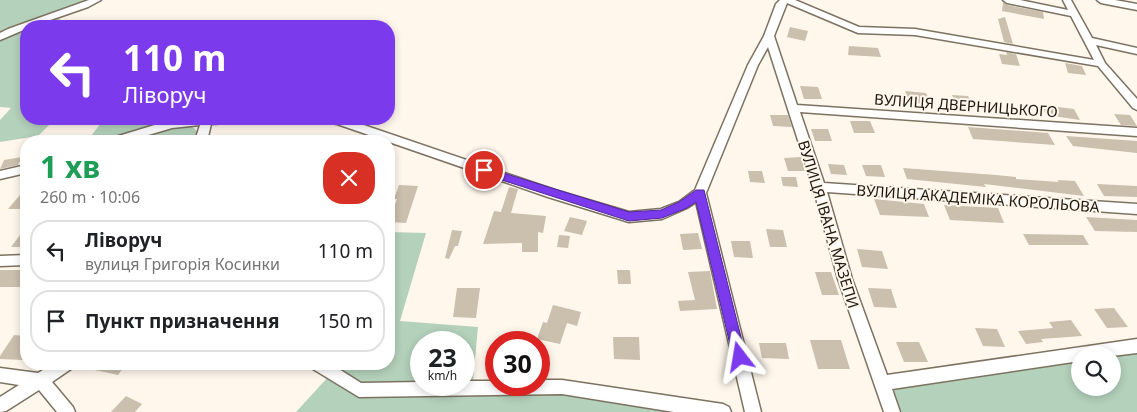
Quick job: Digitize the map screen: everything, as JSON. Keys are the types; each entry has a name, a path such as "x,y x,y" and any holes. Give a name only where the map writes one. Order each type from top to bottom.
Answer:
{"street":[{"path":"39,20 72,12 97,0"},
{"path":"395,140 543,191 629,217 662,214 683,205 700,193 753,65 769,36 781,4 786,0 858,30 915,32 1101,64"},
{"path":"1007,0 1073,14"},
{"path":"1067,0 1101,64 1137,106"},
{"path":"1101,0 1137,7"},
{"path":"55,16 63,18 62,20"},
{"path":"0,37 20,28"},
{"name":"ВУЛИЦЯ ІВАНА МАЗЕПИ","path":"769,36 819,187 845,279 892,412"},
{"path":"1087,40 1137,50"},
{"path":"753,65 768,64 781,71"},
{"name":"ВУЛИЦЯ ДВЕРНИЦЬКОГО","path":"793,108 1137,132"},
{"path":"135,135 168,125"},
{"path":"352,125 381,135"},
{"path":"0,176 20,171"},
{"name":"ВУЛИЦЯ АКАДЕМІКА КОРОЛЬОВА","path":"819,187 1137,209"},
{"path":"700,193 753,412"},
{"path":"0,260 20,260"},
{"path":"881,383 1137,346"},
{"path":"0,406 57,370"},
{"path":"327,370 359,390 562,387 723,412"},
{"path":"0,375 41,381 68,412"}],"green space":[{"path":"0,0 94,0 47,19 60,20 20,20 20,125 49,125 39,135 20,135 20,139 0,142 0,120 11,108 0,107"},
{"path":"99,125 158,125 126,135 92,135"},
{"path":"187,125 194,128 198,135 146,135 174,126"},
{"path":"395,232 426,233 400,321 478,327 475,359 475,331 410,331 410,383 361,384 336,370 395,370"},
{"path":"1137,346 1137,412 892,412 881,383 1071,356 1071,396 1121,396 1121,348"},
{"path":"328,377 357,395 475,396 475,394 485,394 485,396 550,396 550,393 559,393 685,412 296,412"}],"building":[{"path":"1003,2 1007,5 1043,12 1044,19 1002,11"},
{"path":"1005,17 1013,44 1004,42 998,19"},
{"path":"790,27 808,31 805,41 787,37"},
{"path":"849,46 878,48 881,57 848,55"},
{"path":"1006,52 1016,54 1020,66 1002,64 999,54 1007,55"},
{"path":"1065,63 1082,66 1086,75 1068,73"},
{"path":"800,86 818,87 822,99 804,99"},
{"path":"905,91 926,93 931,104 910,103"},
{"path":"952,95 968,96 974,107 957,106"},
{"path":"1042,105 1074,109 1080,120 1046,115"},
{"path":"1114,114 1130,115 1137,126 1121,125"},
{"path":"770,115 788,115 792,127 773,126"},
{"path":"850,121 870,121 875,133 854,133"},
{"path":"968,127 1048,133 1055,145 973,139"},
{"path":"811,129 828,129 832,141 815,141"},
{"path":"1066,136 1137,141 1137,153 1073,146"},
{"path":"20,157 18,165 0,169 4,160"},
{"path":"801,157 805,171 788,171 784,158"},
{"path":"828,164 844,165 847,175 831,174"},
{"path":"862,165 881,165 885,177 866,176"},
{"path":"903,168 996,175 1016,177 1016,179 1059,182 1057,180 1075,181 1084,196 984,184 986,187 907,179"},
{"path":"748,171 762,171 765,183 750,182"},
{"path":"781,177 796,177 798,187 783,186"},
{"path":"1097,184 1137,186 1137,197 1104,196"},
{"path":"399,185 418,186 406,223 395,222 395,205 397,199 395,199"},
{"path":"509,187 518,189 511,213 546,216 543,233 538,232 538,252 522,252 522,243 483,244 494,211 501,212"},
{"path":"20,195 20,209 8,209"},
{"path":"874,199 924,204 929,217 880,215"},
{"path":"944,205 998,208 1004,223 950,220"},
{"path":"570,217 587,221 582,235 564,231"},
{"path":"1086,217 1137,220 1137,232 1095,231"},
{"path":"766,229 783,230 787,247 770,247"},
{"path":"452,230 462,231 458,246 455,246 449,259 445,258"},
{"path":"698,233 702,249 683,250 680,234"},
{"path":"1023,234 1083,235 1089,245 1029,245"},
{"path":"20,235 20,247 11,247"},
{"path":"559,235 570,236 568,248 557,247"},
{"path":"731,241 750,241 753,258 734,257"},
{"path":"857,249 882,251 888,269 862,267"},
{"path":"0,270 20,270 20,287 0,287"},
{"path":"617,270 630,270 631,284 618,284"},
{"path":"710,271 717,309 680,311 678,301 695,300 688,272"},
{"path":"815,272 831,272 839,295 822,295"},
{"path":"457,288 480,288 476,318 453,317"},
{"path":"868,288 891,289 897,308 874,307"},
{"path":"553,305 581,312 577,326 567,323 560,344 550,342 550,331 540,331 543,322 547,323"},
{"path":"1114,308 1128,327 1107,328 1094,309"},
{"path":"1071,320 1082,336 1041,339 1043,342 1026,344 1018,331 1053,328 1049,322"},
{"path":"975,328 997,329 1005,347 983,346"},
{"path":"14,335 20,336 20,360 0,359 0,356"},
{"path":"613,337 639,337 640,360 614,359"},
{"path":"810,340 841,340 850,369 818,369"},
{"path":"896,342 919,342 928,362 904,362"},
{"path":"759,343 786,343 789,359 762,358"},
{"path":"95,370 122,370 118,375"},
{"path":"126,396 142,404 135,412 111,412"}],"route":[{"path":"484,170 552,194 629,217 662,214 683,205 700,193 740,357"}]}
